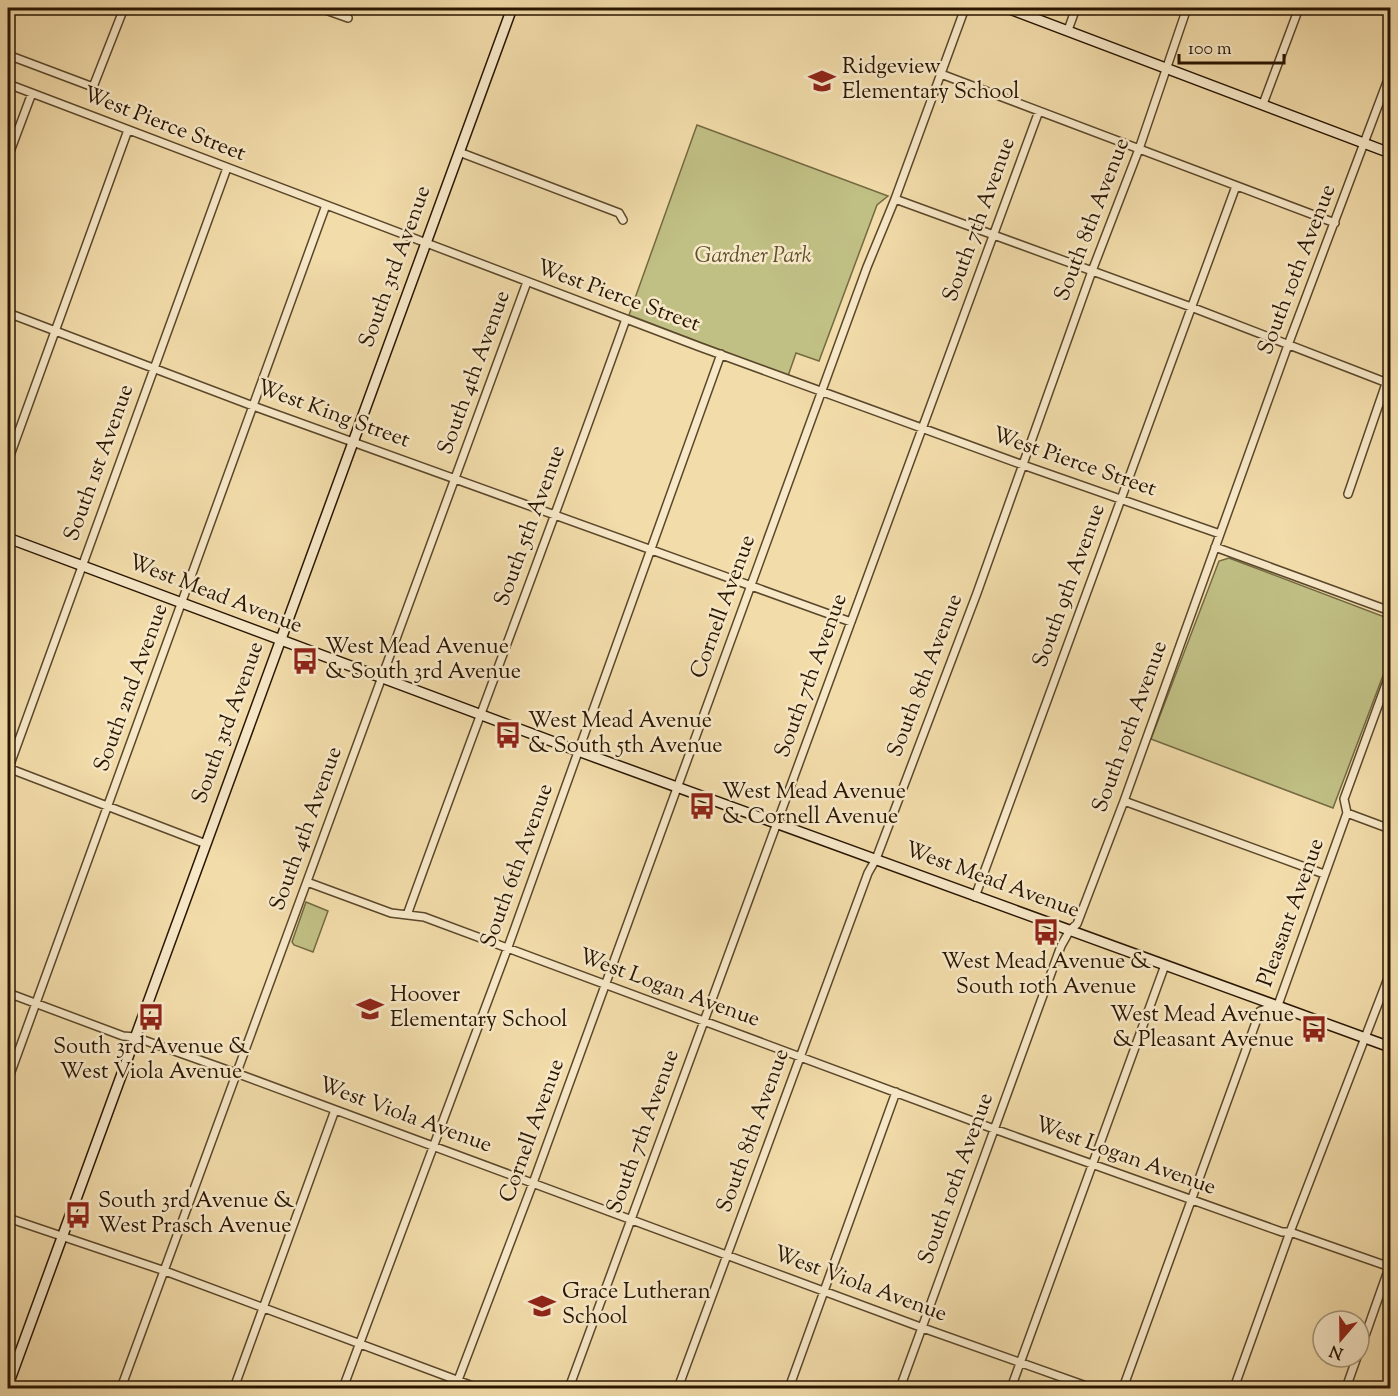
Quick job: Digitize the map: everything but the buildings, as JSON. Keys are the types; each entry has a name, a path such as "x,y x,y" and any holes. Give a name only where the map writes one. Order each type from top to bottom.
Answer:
{"street":[{"path":"8,13 9,8"},
{"path":"8,55 93,87 124,8"},
{"path":"320,8 348,18"},
{"name":"South 3rd Avenue","path":"8,1385 512,8"},
{"name":"Cornell Avenue","path":"457,1385 606,984 867,267 895,199 965,8"},
{"path":"1007,8 1390,153"},
{"path":"1068,30 1076,8"},
{"name":"South 8th Avenue","path":"678,1389 868,873 876,860 977,593 1092,271 1139,149 1187,8"},
{"path":"1263,104 1299,8"},
{"path":"941,74 1335,223"},
{"name":"South 10th Avenue","path":"900,1389 1061,946 1070,930 1077,924 1125,801 1288,345 1390,74"},
{"name":"West Pierce Street","path":"8,84 626,319 1023,465 1220,534"},
{"path":"8,157 32,93"},
{"name":"South 7th Avenue","path":"569,1389 1039,111"},
{"path":"8,460 128,130"},
{"path":"459,152 619,213 623,220"},
{"name":"South 1st Avenue","path":"8,769 227,168"},
{"name":"South 9th Avenue","path":"975,897 1236,186"},
{"path":"895,199 1191,307 1389,383"},
{"name":"South 2nd Avenue","path":"8,1080 326,206"},
{"name":"South 4th Avenue","path":"121,1389 527,282"},
{"name":"West King Street","path":"8,313 253,406 851,622"},
{"name":"South 5th Avenue","path":"407,915 626,319"},
{"name":"South 6th Avenue","path":"343,1389 508,947 721,354"},
{"path":"1348,494 1389,383 1390,372"},
{"name":"West Mead Avenue","path":"8,538 578,752 1390,1047"},
{"path":"1215,547 1390,611"},
{"name":"Pleasant Avenue","path":"1123,1389 1260,1011 1278,1005 1347,813 1344,799 1390,674"},
{"path":"8,769 206,844"},
{"path":"1125,801 1324,874"},
{"path":"1347,813 1390,829"},
{"name":"West Logan Avenue","path":"308,882 391,913 424,917 994,1129 1282,1232 1290,1232 1390,1266"},
{"path":"1011,1389 1165,965"},
{"path":"1234,1389 1290,1232 1390,973"},
{"name":"West Viola Avenue","path":"8,993 123,1036 135,1037 236,1073 1092,1389"},
{"path":"789,1389 896,1092"},
{"path":"234,1389 334,1110"},
{"path":"8,1218 165,1271 359,1344 457,1385 478,1389"},
{"path":"1371,1319 1390,1266"},
{"path":"1346,1389 1353,1369"}],"green space":[{"name":"Gardner Park","path":"697,125 888,196 877,205 819,361 796,353 788,376 629,315"},
{"path":"1229,558 1390,619 1390,657 1333,808 1151,739 1219,561"},
{"path":"306,902 328,911 313,952 294,945 292,942"}],"place":[{"name":"Ridgeview Elementary School","path":"822,81"},
{"name":"West Mead Avenue & South 3rd Avenue","path":"305,661"},
{"name":"West Mead Avenue & South 5th Avenue","path":"508,735"},
{"name":"West Mead Avenue & Cornell Avenue","path":"702,806"},
{"name":"West Mead Avenue & South 10th Avenue","path":"1046,932"},
{"name":"Hoover Elementary School","path":"370,1009"},
{"name":"South 3rd Avenue & West Viola Avenue","path":"151,1017"},
{"name":"West Mead Avenue & Pleasant Avenue","path":"1314,1029"},
{"name":"South 3rd Avenue & West Prasch Avenue","path":"78,1215"},
{"name":"Grace Lutheran School","path":"542,1306"}]}
